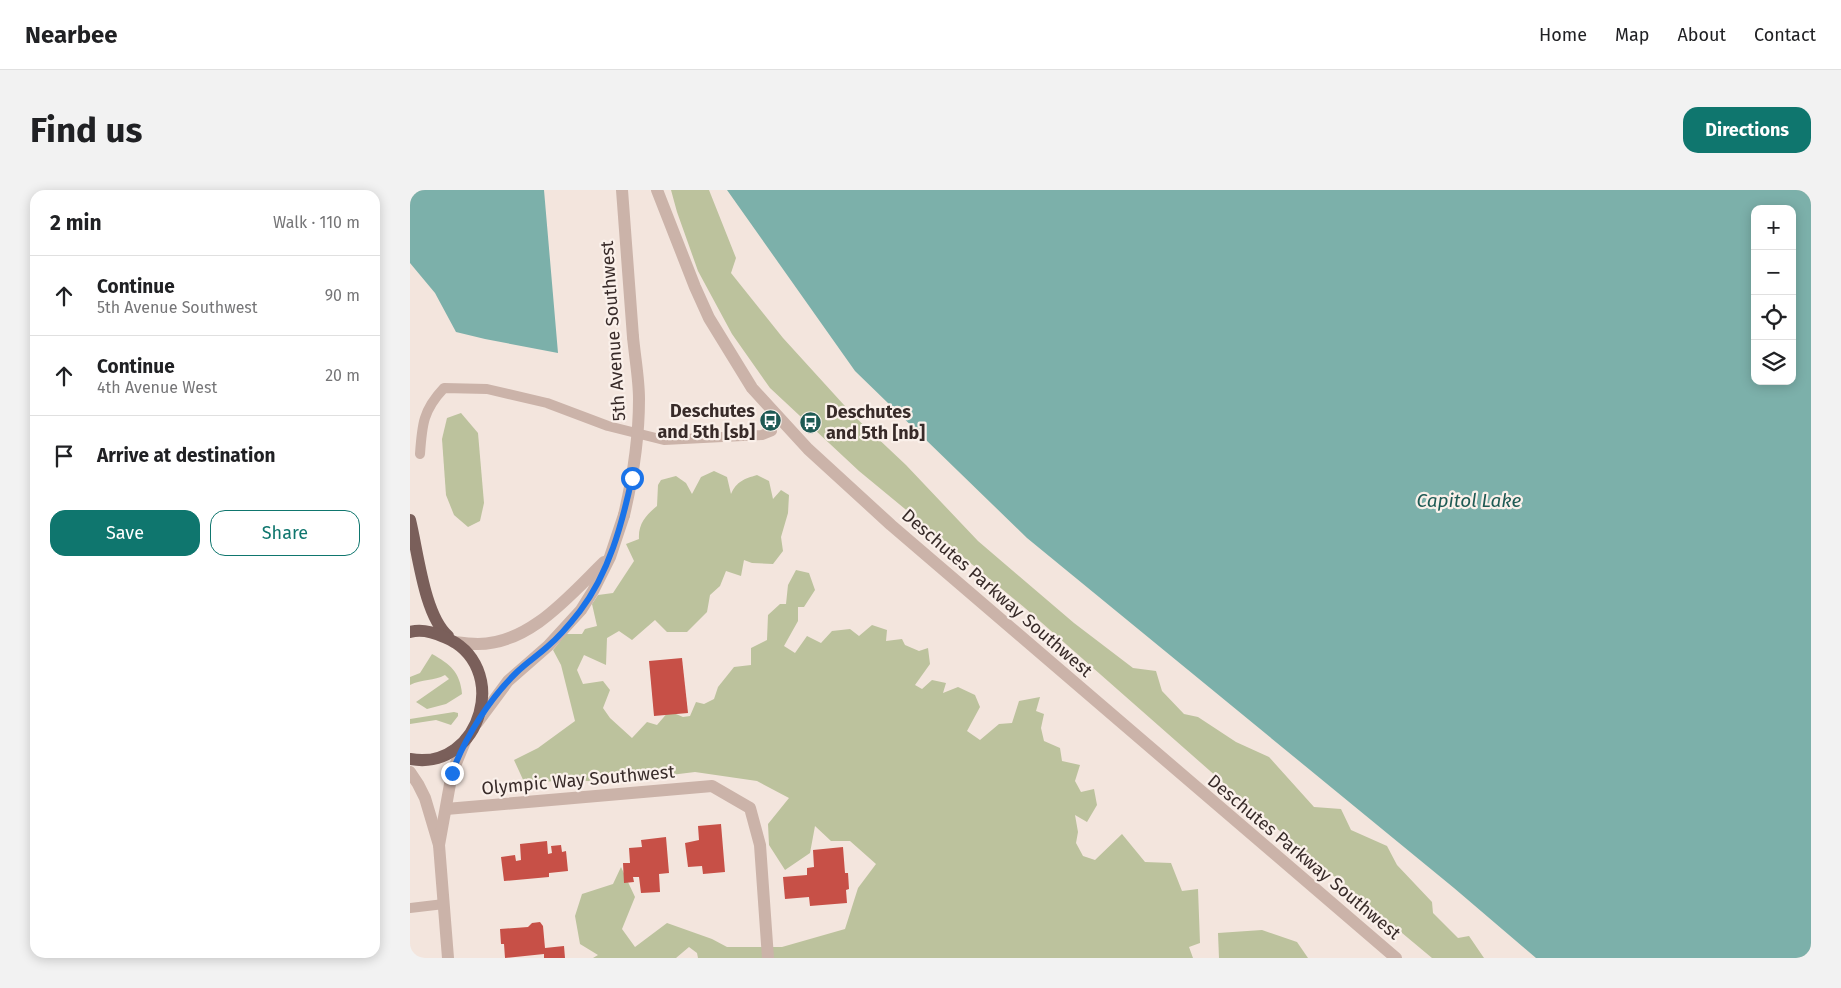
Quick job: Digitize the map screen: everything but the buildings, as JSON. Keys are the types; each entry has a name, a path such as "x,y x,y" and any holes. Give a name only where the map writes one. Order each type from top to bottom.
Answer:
{"main road":[{"path":"410,520 427,600 433,615 438,626 466,652 477,667 483,686 482,705 477,723 466,739 451,752 432,759 410,759"},
{"path":"410,632 434,632 453,641"}],"street":[{"name":"5th Avenue Southwest","path":"477,723 508,681 548,646 581,610 610,557 624,515 632,478 637,440 639,398 622,190"},
{"name":"Deschutes Parkway Southwest","path":"657,190 694,287 709,318 752,388 808,449 891,525 1396,958"},
{"name":"5th Avenue Southwest","path":"453,641 478,644 499,641 517,634 538,622 610,557"},
{"path":"439,845 452,773 466,739"},
{"path":"410,772 425,798 439,845 448,958"},
{"name":"Olympic Way Southwest","path":"446,809 712,786 750,808 760,845 768,958"}],"lane":[{"path":"420,454 422,423 433,400 444,388 487,389 547,403 608,426 664,440 762,434 772,431"},
{"path":"410,908 444,904"}],"green space":[{"path":"671,190 709,190 736,258 731,273 783,338 854,416 906,465 978,541 1074,623 1133,668 1156,671 1162,691 1184,714 1198,717 1236,742 1269,757 1314,807 1341,809 1351,830 1387,846 1397,865 1432,902 1433,913 1458,938 1469,936 1484,958 1432,958 1251,807 1025,608 859,471 770,388 732,334 698,271"},
{"path":"461,413 478,433 484,503 480,521 468,527 454,515 446,495 442,439 447,418"},
{"path":"714,471 727,477 731,494 741,481 757,475 769,481 773,499 781,490 789,495 788,513 781,537 783,551 773,564 752,563 744,560 741,576 726,571 720,586 710,595 707,612 687,632 667,632 655,620 632,640 619,631 607,638 606,665 584,655 577,670 583,684 603,681 610,690 603,708 610,718 632,738 647,722 657,725 669,711 683,717 690,716 696,702 704,704 714,699 718,687 734,667 751,665 751,648 767,640 768,615 780,604 786,604 788,585 796,570 809,573 815,590 804,607 798,607 798,621 784,646 795,653 807,636 821,643 832,631 850,629 859,636 872,625 887,630 886,641 902,639 905,645 919,651 928,648 930,664 915,685 922,689 932,680 946,683 943,693 958,687 975,695 980,707 967,731 980,740 999,724 1012,723 1019,701 1040,697 1036,711 1044,714 1041,728 1044,741 1060,748 1062,761 1080,765 1075,781 1081,792 1094,789 1097,805 1087,822 1075,815 1078,832 1076,843 1083,856 1095,860 1122,834 1145,862 1171,863 1182,891 1198,889 1200,943 1189,947 1193,958 698,958 697,953 689,947 676,958 593,958 598,955 580,944 575,916 582,894 613,884 621,867 635,897 622,929 635,947 667,923 712,939 727,947 782,947 845,929 858,888 876,864 850,841 831,841 815,826 810,853 785,870 769,845 768,824 789,798 757,781 695,772 613,782 563,780 525,784 514,760 538,748 575,721 561,665 553,650 566,634 582,634 585,629 597,626 592,604 598,595 613,593 634,561 626,544 639,539 640,529 644,520 657,506 658,485 661,480 676,476 686,483 692,494 701,477"},
{"path":"432,654 449,665 456,674 462,694 446,704 427,709 416,702 449,679 445,675 410,685 410,677 420,673"},
{"path":"458,713 458,716 451,725 436,720 410,724 410,719"},
{"path":"1262,930 1297,942 1308,958 1219,958 1218,933"}],"water":[{"path":"410,190 544,190 558,353 456,332 435,293 410,263"},
{"name":"Capitol Lake","path":"727,190 1811,190 1811,958 1536,958 1454,888 1027,538 855,371"}],"place":[{"name":"Deschutes and 5th [sb]","path":"771,421"},
{"name":"Deschutes and 5th [nb]","path":"810,422"}],"route":[{"path":"452,773 466,739 508,681 567,627 593,591 610,557 624,515 632,478"}]}
